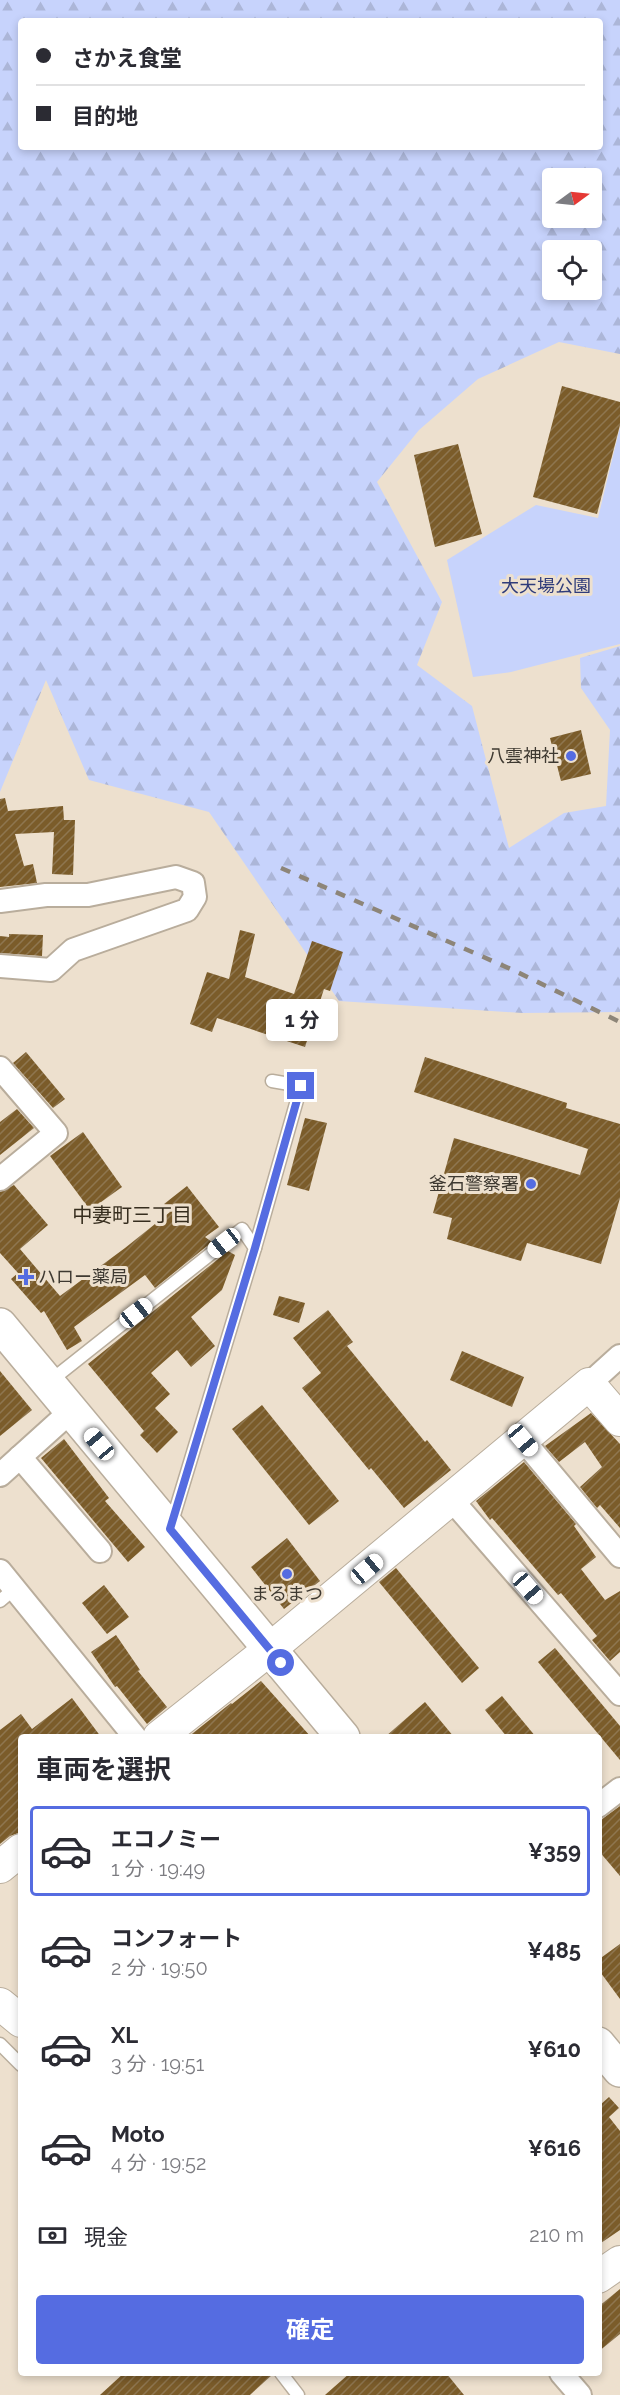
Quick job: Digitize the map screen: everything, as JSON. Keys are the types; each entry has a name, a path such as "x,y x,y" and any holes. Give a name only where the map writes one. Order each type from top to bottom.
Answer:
{"highway":[{"path":"0,1325 341,1734"},
{"path":"602,2049 620,2070"}],"street":[{"path":"0,901 46,895 88,895 176,877 193,883 195,897 187,910 74,950 51,970 0,966"},
{"path":"0,1068 56,1133 0,1179"},
{"path":"163,1734 270,1649 523,1440 620,1356"},
{"path":"589,1384 620,1420"},
{"path":"0,1475 71,1411"},
{"path":"523,1440 620,1556"},
{"path":"20,1457 100,1551"},
{"path":"451,1499 620,1694"},
{"path":"0,1571 7,1595 132,1734"},
{"path":"602,1803 620,1789"},
{"path":"0,1867 18,1852"},
{"path":"0,2004 18,2019"},
{"path":"564,2376 580,2395"}],"lane":[{"path":"170,1529 255,1248 301,1086 272,1081"},
{"path":"48,1383 242,1229 255,1248"},
{"path":"0,2044 18,2062"},
{"path":"283,2376 298,2395"}],"green space":[{"path":"0,0 620,0 620,354 559,342 478,379 419,430 377,482 442,602 417,665 472,706 509,848 564,813 606,806 610,730 581,688 580,658 620,646 620,1012 522,1013 339,1001 209,812 89,780 46,680 0,792"},
{"name":"大天場公園","path":"620,427 620,644 511,672 473,677 447,560 536,505 598,518"}],"building":[{"path":"562,386 620,402 620,425 597,514 533,497"},
{"path":"458,444 482,534 435,547 414,455"},
{"name":"八雲神社","path":"581,730 591,774 561,781 550,738"},
{"path":"5,798 8,811 63,806 64,820 75,820 73,875 52,874 54,832 15,834 24,866 33,864 37,883 0,887 0,799"},
{"path":"240,930 255,934 245,977 294,994 312,941 343,952 330,991 324,989 305,1047 217,1018 212,1032 190,1024 207,972 229,979"},
{"path":"9,934 43,935 42,956 0,953 0,936 9,937"},
{"path":"26,1052 65,1099 53,1108 13,1063"},
{"name":"釜石警察署","path":"425,1057 567,1103 566,1108 620,1124 620,1198 601,1264 527,1243 521,1261 447,1239 452,1218 433,1213 454,1138 580,1175 588,1149 414,1092"},
{"path":"17,1109 34,1128 0,1155 0,1122"},
{"path":"305,1118 327,1123 309,1191 287,1185"},
{"path":"83,1132 122,1187 90,1210 50,1156"},
{"path":"14,1185 48,1225 20,1249 60,1296 170,1212 164,1204 187,1186 219,1227 205,1237 212,1242 155,1288 145,1275 74,1327 82,1341 67,1350 44,1311 41,1313 11,1279 18,1273 0,1253 0,1192"},
{"path":"228,1251 235,1255 222,1290 191,1317 215,1346 191,1367 177,1350 151,1373 170,1394 155,1408 178,1432 157,1453 140,1435 144,1431 88,1364"},
{"path":"279,1296 305,1303 299,1323 273,1315"},
{"path":"328,1310 353,1342 347,1346 425,1442 427,1440 451,1470 404,1508 371,1468 369,1470 302,1388 321,1373 293,1338"},
{"path":"462,1351 524,1377 512,1407 450,1380"},
{"path":"0,1371 32,1410 0,1436"},
{"path":"262,1405 339,1501 309,1525 232,1429"},
{"path":"591,1413 620,1444 620,1528 600,1505 597,1508 580,1487 602,1467 585,1442 559,1462 545,1446"},
{"path":"64,1439 109,1498 105,1501 145,1547 128,1562 41,1458"},
{"path":"524,1462 576,1524 574,1526 596,1557 581,1569 605,1600 620,1591 620,1652 610,1661 592,1640 597,1636 561,1593 558,1595 492,1518 490,1520 476,1501"},
{"path":"287,1538 320,1581 284,1609 251,1567"},
{"path":"396,1568 479,1668 462,1683 379,1582"},
{"path":"104,1585 129,1617 107,1634 82,1603"},
{"path":"116,1635 140,1670 138,1671 167,1707 147,1724 117,1686 115,1687 91,1652"},
{"path":"555,1648 620,1726 620,1760 602,1738 602,1734 598,1734 538,1662"},
{"path":"261,1681 308,1734 192,1734"},
{"path":"502,1696 534,1734 505,1734 485,1710"},
{"path":"72,1698 99,1734 18,1734 18,1833 0,1844 0,1730 21,1714 32,1729"},
{"path":"425,1702 452,1734 388,1734"},
{"path":"620,1806 620,1876 602,1855 602,1819"},
{"path":"620,1944 620,1999 602,1974 602,1957"},
{"path":"609,2097 619,2108 609,2117 620,2131 620,2230 602,2242 602,2103"},
{"path":"620,2289 620,2334 602,2349 602,2304"},
{"path":"121,2376 271,2376 250,2395 100,2395"},
{"path":"347,2376 448,2376 464,2395 325,2395"}],"railway":[{"path":"281,868 513,970 620,1022"}],"place":[{"name":"八雲神社","path":"571,756"},
{"name":"釜石警察署","path":"531,1184"},
{"name":"ハロー薬局","path":"26,1277"},
{"name":"まるまつ","path":"287,1574"}],"district":[{"name":"中妻町三丁目","path":"132,1215"}],"route":[{"path":"281,1663 170,1529 255,1248 301,1086"}]}
